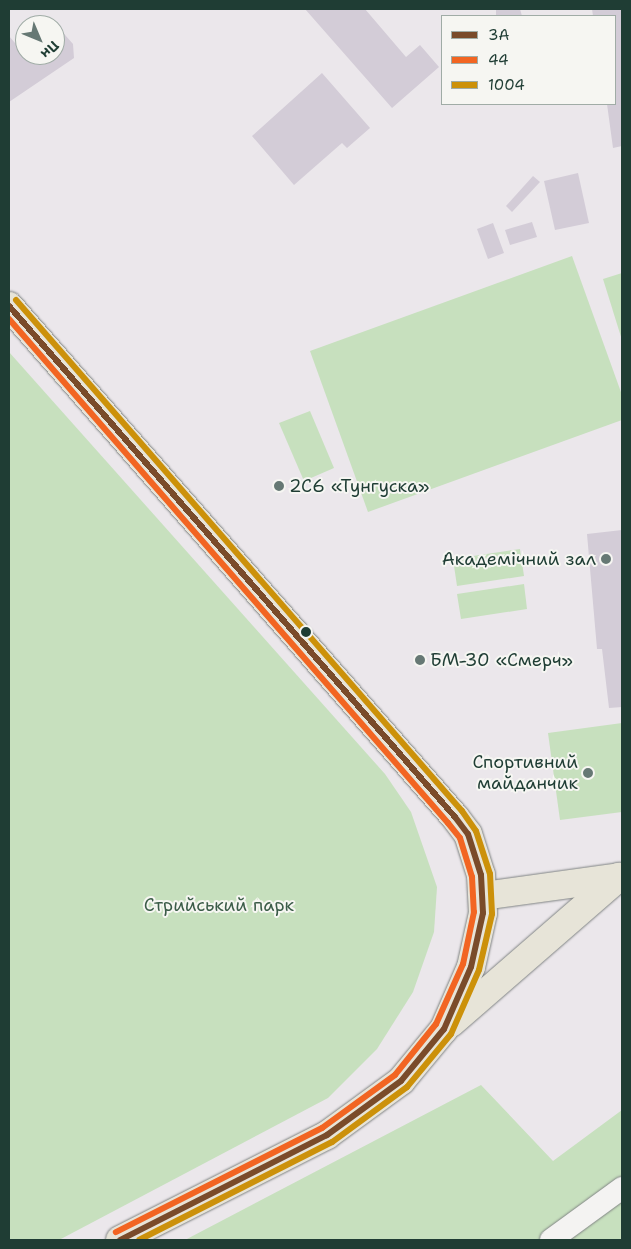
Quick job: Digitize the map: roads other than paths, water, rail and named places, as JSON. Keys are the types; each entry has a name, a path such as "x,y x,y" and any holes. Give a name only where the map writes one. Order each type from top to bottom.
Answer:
{"main road":[{"path":"9,306 455,817 477,858 483,896 471,967 444,1029"},
{"path":"483,896 620,877"},
{"path":"120,1240 327,1135 401,1081 444,1029 620,877"}],"street":[{"path":"551,1240 622,1188"}],"place":[{"name":"2С6 «Тунгуска»","path":"279,486"},
{"name":"Академічний зал","path":"606,559"},
{"name":"БМ-30 «Смерч»","path":"420,660"},
{"name":"Спортивний майданчик","path":"588,773"}],"park label":[{"name":"Стрийський парк","path":"219,905"}]}
